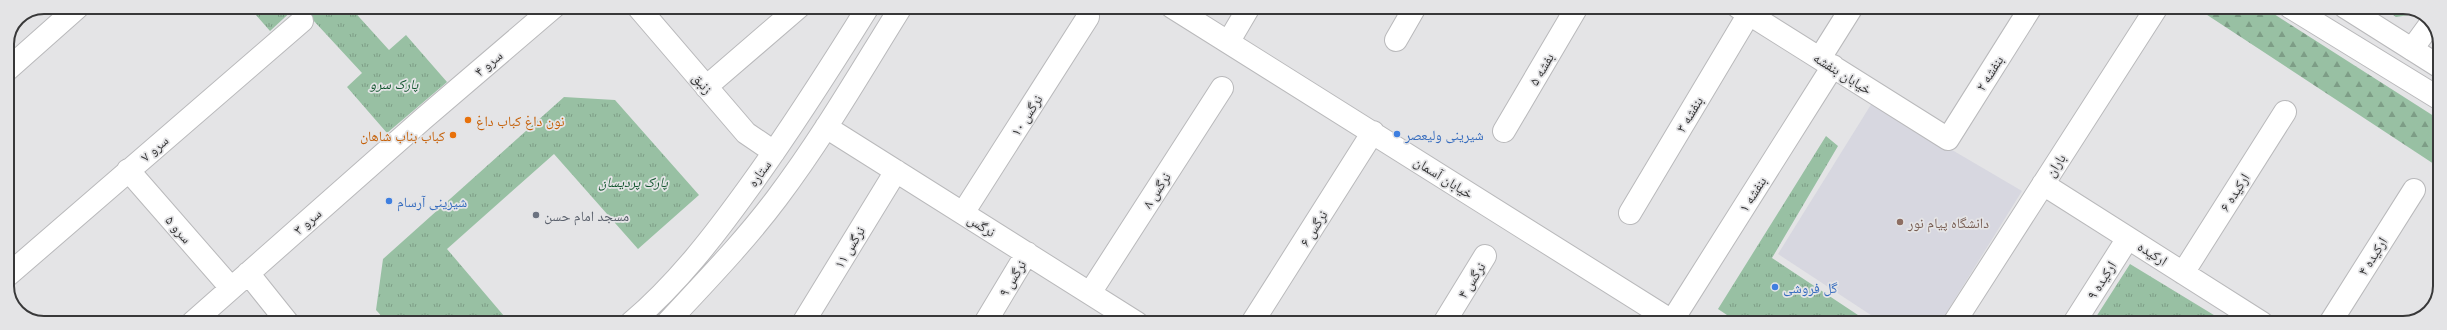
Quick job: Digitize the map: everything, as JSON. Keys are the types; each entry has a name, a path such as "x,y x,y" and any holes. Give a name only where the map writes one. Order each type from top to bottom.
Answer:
{"street":[{"path":"14,64 70,14"},
{"name":"سرو ۴","path":"423,119 546,14"},
{"name":"زنبق","path":"644,14 746,133 774,152"},
{"path":"706,87 792,14"},
{"name":"ستاره","path":"640,316 659,300 708,244 774,152 863,14"},
{"name":"ستاره","path":"674,316 728,258 777,198 826,127 898,14"},
{"name":"خیابان آسمان","path":"1184,14 1229,41 1664,316"},
{"path":"1229,41 1245,14"},
{"path":"1396,40 1411,14"},
{"name":"بفشه ۵","path":"1504,131 1573,14"},
{"name":"بنفشه ۳","path":"1630,214 1743,14"},
{"name":"خیابان بنفشه","path":"1754,14 1948,139"},
{"name":"بنفشه ۱","path":"1677,316 1826,62 1849,14"},
{"name":"بنفشه ۲","path":"1948,139 2027,14"},
{"name":"باران","path":"1958,316 2152,14"},
{"path":"2301,14 2433,95"},
{"path":"2356,14 2433,62"},
{"name":"نرگس ۱۰","path":"963,213 1088,17"},
{"name":"سرو ۷","path":"14,270 302,21"},
{"path":"2412,49 2428,28"},
{"name":"نرگس ۸","path":"1090,293 1222,88"},
{"name":"ارکیده ۶","path":"2183,272 2285,112"},
{"name":"سرو ۳","path":"200,316 423,119"},
{"name":"نرگس","path":"826,127 1127,316"},
{"name":"نرگس ۶","path":"1256,316 1373,132"},
{"name":"سرو ۵","path":"128,170 231,288"},
{"name":"نرگس ۱۱","path":"807,316 896,171"},
{"name":"ارکیده","path":"2043,184 2251,316"},
{"name":"ارکیده ۴","path":"2334,316 2414,190"},
{"name":"ارکیده ۹","path":"2078,316 2128,238"},
{"name":"نرگس ۹","path":"989,316 1027,253"},
{"name":"نرگس ۴","path":"1448,316 1485,256"},
{"path":"248,273 282,316"}],"shaded area":[{"name":"دانشگاه پیام نور","path":"1872,103 2022,191 1944,316 1872,316 1778,254"}],"green space":[{"path":"255,14 288,14 270,31"},
{"name":"پارک سرو","path":"307,14 356,14 389,50 406,35 447,82 387,133 347,87 362,73"},
{"path":"2206,14 2274,14 2433,116 2433,163"},
{"path":"2392,14 2410,15 2396,17"},
{"name":"پارک پردیسان","path":"564,97 615,100 699,195 638,249 554,154 447,249 504,316 382,316 376,310 383,259"},
{"path":"1826,136 1838,146 1772,258 1859,316 1728,316 1718,309"},
{"path":"2130,264 2215,316 2097,316"}],"place":[{"name":"نون داغ کباب داغ","path":"468,120"},
{"name":"شیرینی ولیعصر","path":"1397,134"},
{"name":"کباب بناب شاهان","path":"453,135"},
{"name":"شیرینی آرسام","path":"389,201"},
{"name":"مسجد امام حسن","path":"536,215"},
{"name":"دانشگاه پیام نور","path":"1900,222"},
{"name":"گل فروشی","path":"1775,287"}]}
